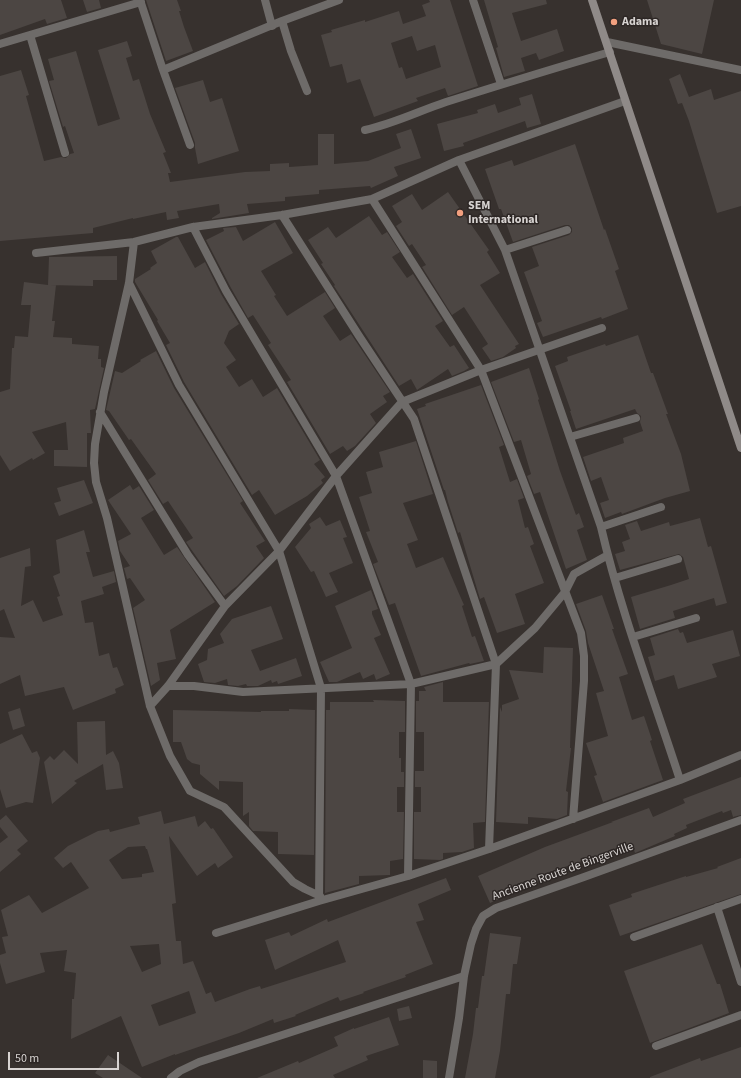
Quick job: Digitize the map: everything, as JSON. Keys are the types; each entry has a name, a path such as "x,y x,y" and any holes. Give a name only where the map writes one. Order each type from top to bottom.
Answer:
{"main road":[{"path":"592,0 741,448"}],"street":[{"path":"265,0 272,26"},
{"path":"163,70 282,21 339,0"},
{"path":"473,0 501,84"},
{"path":"0,44 140,1 190,145"},
{"path":"282,21 291,51 307,91"},
{"path":"30,36 65,153"},
{"path":"607,42 741,70"},
{"path":"365,130 380,127 420,111 501,84 610,52"},
{"path":"36,253 134,242 193,227 282,215 372,199 459,160 625,101"},
{"path":"459,160 505,250 601,527 633,637 680,780"},
{"path":"372,199 481,370 581,633 584,656 584,682 574,819"},
{"path":"282,215 414,419 496,664 489,849"},
{"path":"193,227 226,291 336,476 411,684 408,876"},
{"path":"505,250 567,230"},
{"path":"134,242 129,283 94,444 94,463 96,482 107,518 150,706 170,756 190,791 224,807 293,882 320,898"},
{"path":"129,283 179,385 279,551 321,688 320,898"},
{"path":"150,706 168,686 225,606 279,551 336,476 402,402 481,370 602,328"},
{"path":"100,412 188,555 225,606"},
{"path":"570,438 636,418"},
{"path":"601,527 660,507"},
{"path":"168,686 194,686 243,692 411,684 496,664 535,628 565,592 574,574 608,555"},
{"path":"615,578 678,559"},
{"path":"633,637 696,618"},
{"path":"216,933 320,898 408,876 489,849 680,780 741,755"},
{"name":"Ancienne Route de Bingerville","path":"449,1078 464,976 476,929 483,916 496,908 584,878 741,820"},
{"path":"634,937 741,899"},
{"path":"717,907 741,982"},
{"path":"171,1078 180,1071 199,1062 464,976"},
{"path":"656,1046 741,1015"}],"building":[{"path":"0,0 61,0 67,18 47,24 45,19 0,35"},
{"path":"83,0 99,0 101,8 87,12"},
{"path":"146,0 177,0 184,27 193,51 166,61"},
{"path":"429,0 450,0 478,86 448,96 445,88 416,98 418,101 374,117 360,79 347,83 342,64 330,67 321,35 332,32 331,30 365,20 365,22 399,11 403,24 426,16 422,5 430,2","holes":["412,36 417,51 435,45 441,67 406,79 402,67 399,68 391,43"]},
{"path":"484,0 546,0 547,4 512,13 521,41 557,29 564,51 539,60 536,53 521,58 525,71 504,77 496,48 498,47"},
{"path":"647,0 714,0 702,54 661,44"},
{"path":"127,41 132,56 126,58 133,81 139,79 150,114 166,152 163,153 171,173 168,173 170,182 245,172 270,171 270,164 289,163 289,167 318,165 318,134 334,134 334,164 368,161 401,148 396,134 411,129 421,158 394,167 398,176 371,188 370,186 319,190 319,194 285,197 285,201 247,204 249,213 212,219 220,213 219,204 177,211 179,218 167,220 166,212 133,218 93,228 93,233 0,241 0,76 21,70 29,95 26,96 44,161 61,157 66,158 70,154 74,153 65,126 63,127 49,81 54,80 48,59 76,51 98,126 120,119 98,50"},
{"path":"680,74 689,97 711,89 714,100 741,91 741,206 717,213 689,121 682,103 678,104 669,79"},
{"path":"203,80 210,102 222,98 239,151 198,164 195,143 175,88"},
{"path":"532,94 541,124 527,128 525,121 463,143 464,146 444,151 437,124 478,113 477,110 495,104 498,113 521,105 519,98"},
{"path":"575,144 619,269 615,271 628,309 602,319 601,317 543,337 537,323 542,321 524,272 539,266 532,247 569,235 572,232 572,228 569,225 565,225 513,242 501,209 499,209 485,169 512,160 514,166"},
{"path":"448,192 489,250 487,252 500,273 480,285 519,344 515,346 516,348 503,357 491,361 482,348 488,344 464,307 452,315 422,267 426,265 412,244 409,246 396,226 402,222 392,206 412,194 422,210"},
{"path":"369,216 382,235 387,232 400,252 392,257 407,278 413,274 443,321 435,326 450,347 454,345 469,368 452,376 448,369 417,390 411,379 399,386 334,286 335,285 321,264 323,263 308,240 328,227 336,238"},
{"path":"275,222 293,253 261,271 276,295 274,296 287,316 325,292 335,308 323,316 340,341 351,334 390,392 383,396 387,402 370,414 376,423 355,446 347,451 343,446 330,454 287,382 291,380 268,345 271,343 253,315 248,318 206,240 224,231 223,228 236,227 243,241"},
{"path":"178,237 195,268 205,262 221,294 239,324 229,331 224,343 236,360 226,367 239,387 252,379 263,397 277,388 320,460 314,464 325,477 321,480 323,483 307,496 275,515 259,490 252,495 184,382 166,345 170,343 135,282 135,279 151,269 150,268 157,263 151,251"},
{"path":"117,256 117,280 93,280 93,286 56,285 52,321 55,321 53,337 72,338 72,344 99,346 98,359 101,359 101,367 104,368 95,409 90,410 91,433 87,433 87,467 54,466 54,450 68,450 66,422 32,432 45,453 33,460 32,458 10,471 0,455 0,392 10,389 12,348 14,348 15,336 28,337 31,305 21,305 24,282 48,285 49,257"},
{"path":"638,335 651,373 653,373 668,414 666,414 681,454 690,491 665,498 622,514 621,512 605,518 600,503 609,500 601,477 591,481 583,457 624,443 623,438 643,431 640,422 641,416 635,409 576,429 555,366 568,361 567,357"},
{"path":"156,351 174,388 243,501 240,503 265,541 256,546 264,558 237,586 224,596 186,542 193,538 168,501 163,504 148,480 156,474 131,439 129,440 109,411 106,410 115,371 122,373"},
{"path":"529,368 560,471 576,515 579,513 584,527 577,530 587,560 566,569 540,492 534,494 527,476 531,474 521,440 514,442 491,382"},
{"path":"481,385 504,445 499,447 510,482 517,479 524,498 518,500 525,528 528,527 534,544 530,546 544,583 515,594 525,624 497,633 484,597 480,599 460,532 458,533 417,409 426,406 425,404"},
{"path":"416,441 433,494 403,503 418,540 407,544 416,568 443,557 464,605 462,606 472,637 475,636 484,661 469,663 421,676 395,603 389,605 373,564 378,562 366,532 370,531 359,497 372,493 366,472 383,467 379,452"},
{"path":"84,480 93,503 59,516 54,503 61,501 57,488"},
{"path":"130,485 133,490 139,486 154,510 141,518 164,555 177,547 215,602 170,630 176,659 157,663 160,680 151,686 133,608 145,600 130,578 127,579 124,568 130,566 120,551 118,541 131,534 108,500"},
{"path":"320,517 326,526 340,520 347,537 343,538 353,563 329,573 338,592 326,597 314,571 311,572 295,547 311,528 309,524"},
{"path":"700,518 708,547 711,546 727,603 716,606 714,598 673,611 675,618 640,629 631,597 689,579 683,557 679,554 620,570 615,554 625,551 622,542 630,539 625,525 637,521 641,531 669,522 670,526"},
{"path":"84,530 90,552 86,552 93,577 114,571 116,582 102,587 104,594 81,601 85,623 93,622 99,656 109,653 113,668 117,667 124,685 115,689 116,693 73,710 64,687 25,696 20,675 0,684 0,637 15,638 4,609 0,611 0,558 30,548 31,566 25,567 21,606 33,600 43,622 63,615 57,597 60,596 53,576 60,573 56,540"},
{"path":"371,590 378,609 372,611 372,614 381,635 374,638 390,674 376,680 374,674 363,679 360,672 337,682 329,682 320,662 352,648 335,606"},
{"path":"602,595 628,674 619,677 632,720 644,716 652,740 650,741 663,780 603,802 594,776 597,775 586,743 608,736 596,693 604,691 588,643 586,631 576,604"},
{"path":"271,606 283,639 251,650 260,671 296,658 302,676 278,684 277,681 272,683 271,680 258,686 247,686 246,684 238,686 228,685 227,679 215,683 204,682 198,664 207,660 208,649 224,643 220,634 232,619"},
{"path":"678,629 680,633 683,632 687,643 733,630 740,656 712,664 717,677 678,689 674,675 655,681 648,657 655,655 650,638"},
{"path":"544,647 573,648 571,748 566,791 568,792 567,815 557,819 528,817 528,824 496,822 500,707 502,712 502,705 519,699 509,670 543,673"},
{"path":"443,682 443,702 489,702 485,822 473,823 474,848 462,852 443,853 443,859 440,860 414,859 414,812 421,812 421,787 415,787 415,771 424,771 424,732 416,732 416,701 419,701 419,691 426,691 424,687"},
{"path":"373,700 405,701 405,732 399,732 399,758 401,758 401,772 404,772 404,787 397,787 397,812 404,812 403,859 390,861 390,875 359,876 359,884 325,893 326,710 330,710 330,702 374,702"},
{"path":"20,708 25,726 13,730 8,712"},
{"path":"289,709 315,710 314,855 278,854 278,832 253,831 249,826 249,812 243,816 243,782 219,781 219,790 200,774 200,765 192,763 187,759 181,742 173,742 173,710 261,712 289,711"},
{"path":"105,721 106,755 113,751 119,763 123,788 106,790 103,764 74,781 77,783 52,804 44,762 50,756 54,760 64,750 78,764 77,722"},
{"path":"22,734 32,753 37,751 40,758 33,803 26,802 6,808 0,789 0,744"},
{"path":"741,777 741,815 733,817 731,810 723,813 722,811 686,825 687,828 674,834 675,836 635,853 633,847 607,857 608,858 584,866 582,861 544,874 546,878 490,903 478,876 545,847 649,808 653,817 685,803 683,799"},
{"path":"161,811 164,824 195,816 198,827 205,821 211,829 213,828 233,857 218,868 215,863 197,876 169,836 176,903 172,904 176,941 181,941 183,964 193,961 206,994 211,992 215,1002 250,989 260,986 261,989 346,962 338,940 275,970 265,940 289,932 291,936 327,919 328,922 446,878 451,890 418,904 424,920 416,922 433,964 405,975 406,977 363,992 364,993 340,1001 338,997 295,1015 296,1016 274,1023 273,1019 239,1033 175,1054 142,1067 121,1016 71,1039 72,999 74,999 76,973 64,971 67,950 40,953 45,972 6,984 0,963 0,955 6,953 2,937 8,936 1,910 29,895 42,913 89,888 71,862 63,868 54,858 68,846 98,831 109,829 110,832 140,824 138,817","holes":["145,846 154,872 142,874 142,877 122,879 109,860 128,847","159,944 161,964 142,972 130,946","189,991 196,1013 159,1026 151,1005"]},
{"path":"6,815 28,841 17,850 21,854 0,872 0,843 8,837 0,827 0,820"},
{"path":"741,858 741,894 620,936 609,905 632,897 631,894 686,876 718,868 717,867"},
{"path":"490,933 521,937 517,964 513,964 510,994 506,994 500,1051 495,1078 465,1078 476,1008 478,1008 482,976 484,976"},
{"path":"702,944 717,984 720,984 729,1013 650,1043 624,971"},
{"path":"409,1006 412,1018 399,1021 397,1009"},
{"path":"389,1017 399,1045 366,1056 368,1060 333,1075 335,1078 257,1078 298,1061 299,1063 338,1046 334,1037 354,1028"},
{"path":"741,1047 741,1078 650,1078 700,1058 701,1061"},
{"path":"108,1055 142,1078 103,1078 95,1073"},
{"path":"423,1060 437,1061 437,1078 423,1078"}],"place":[{"name":"Adama","path":"614,22"},
{"name":"SEM International","path":"460,213"}]}
